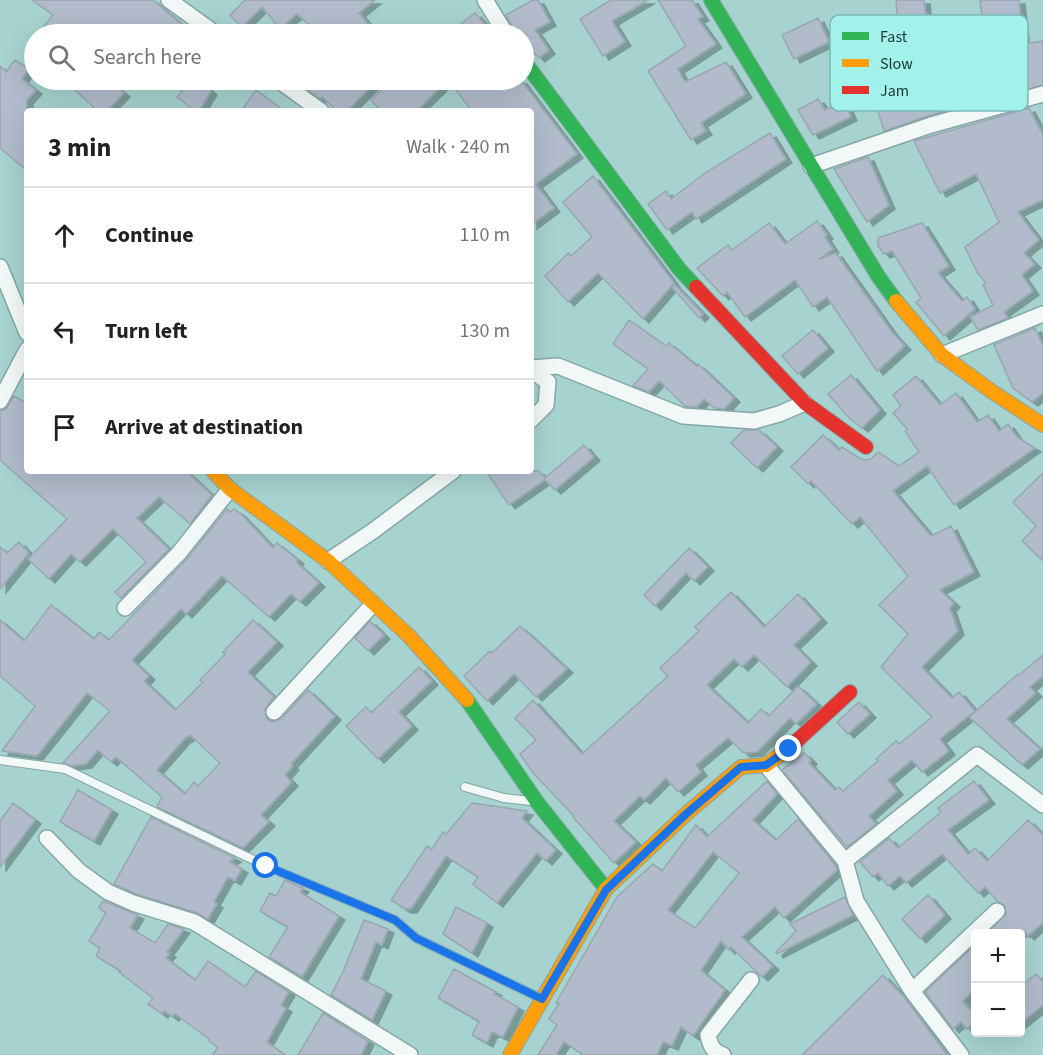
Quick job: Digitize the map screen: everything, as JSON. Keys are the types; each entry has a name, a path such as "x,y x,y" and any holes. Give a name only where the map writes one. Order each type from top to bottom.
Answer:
{"street":[{"path":"169,0 202,24"},
{"path":"485,0 500,24"},
{"path":"711,0 878,276 907,316 942,355 1043,425"},
{"path":"534,74 680,270 805,403 866,447"},
{"path":"292,90 317,108"},
{"path":"1028,98 1043,94"},
{"path":"811,166 932,125 982,111"},
{"path":"0,267 24,326"},
{"path":"942,355 1043,314"},
{"path":"0,401 24,356"},
{"path":"534,369 558,366 683,416 754,422 805,403"},
{"path":"534,371 548,382 546,405 534,417"},
{"path":"216,474 230,489 328,561 408,635 464,696 537,802 606,890"},
{"path":"328,561 374,531 449,474"},
{"path":"125,608 179,553 230,489"},
{"path":"274,712 373,604"},
{"path":"510,1055 606,890 686,814 741,767 766,765 789,749 850,692"},
{"path":"845,861 977,755 1043,805"},
{"path":"766,765 845,861 856,901 912,991 961,1055"},
{"path":"47,838 79,871 108,892 133,903 194,922 410,1055"},
{"path":"912,991 997,911"},
{"path":"723,1055 718,1054 710,1045 708,1035 751,981"}],"lane":[{"path":"0,760 65,769 266,866 395,920 416,938 542,999"},
{"path":"465,787 504,798 537,802"}],"building":[{"path":"32,0 153,0 181,24 46,24 53,15"},
{"path":"245,0 375,0 359,13 368,24 308,24 297,14 286,24 276,24 262,7 245,24 239,24 230,15"},
{"path":"533,0 538,0 550,22 535,30 549,50 539,58 534,53 534,24 511,24 506,15"},
{"path":"611,0 648,0 612,21 625,42 603,56 580,19"},
{"path":"658,0 692,0 703,17 698,19 716,44 678,69 685,82 726,62 746,94 701,123 706,131 691,140 648,71 686,46"},
{"path":"896,0 924,0 926,15 897,15"},
{"path":"980,0 1019,0 1021,15 982,15"},
{"path":"475,13 484,24 461,24"},
{"path":"818,18 829,42 794,59 782,35"},
{"path":"1043,41 1043,85 1028,89 1028,43"},
{"path":"15,60 24,66 22,79 24,90 36,90 27,100 27,108 24,108 24,168 0,148 0,66 6,72"},
{"path":"75,90 121,90 124,93 110,108 95,108"},
{"path":"182,90 211,91 201,108 191,108 177,97"},
{"path":"256,90 280,108 243,108"},
{"path":"308,90 368,90 350,108 334,108 322,97 320,99"},
{"path":"382,90 438,90 419,108 378,108 371,100"},
{"path":"456,90 529,90 577,154 536,184 554,208 534,223 534,108 470,108"},
{"path":"818,99 825,110 830,108 830,111 848,111 851,117 813,135 798,110"},
{"path":"1028,108 1043,135 1043,200 1018,212 1039,240 1024,253 1035,264 1022,275 1033,291 1004,312 1008,318 978,330 970,317 993,305 983,285 986,283 977,272 965,247 999,222 976,174 940,193 914,141 1019,111 1028,111"},
{"path":"878,111 947,111 928,116 884,131"},
{"path":"770,133 786,159 696,219 692,212 667,230 648,204 666,191 671,199 705,173"},
{"path":"868,157 889,205 867,222 834,169"},
{"path":"593,176 674,283 643,319 598,273 568,302 545,276 568,253 571,256 592,237 563,202"},
{"path":"817,221 833,249 819,259 836,253 892,332 905,346 877,371 827,297 813,307 795,280 745,317 727,292 723,296 697,268 728,245 732,250 769,223 785,244"},
{"path":"922,223 949,266 938,273 962,301 967,297 975,309 944,336 916,302 921,298 892,251 884,254 878,246 878,238"},
{"path":"675,285 703,314 699,318 672,287"},
{"path":"629,320 666,346 669,343 697,366 698,364 734,398 724,409 714,408 704,399 697,407 685,406 659,381 649,392 633,386 648,369 613,344"},
{"path":"1035,328 1043,346 1043,393 1032,402 1013,388 994,345"},
{"path":"813,330 828,348 798,374 782,356"},
{"path":"851,375 880,410 862,428 849,418 828,394"},
{"path":"916,376 940,405 956,393 977,422 988,415 999,431 1008,424 1017,437 1035,448 954,505 927,466 893,491 931,536 951,526 974,572 940,590 954,603 950,608 958,631 922,667 952,698 959,692 975,711 940,739 949,751 922,772 912,760 888,780 897,791 869,816 876,824 847,847 782,770 804,753 811,760 809,763 835,790 839,787 843,791 878,761 876,759 896,741 899,744 932,717 881,667 908,634 879,605 908,576 860,517 852,524 811,481 808,484 791,467 823,435 839,450 842,447 865,460 871,459 878,452 899,466 919,452 905,431 907,429 893,413 901,406 893,395"},
{"path":"14,396 24,401 24,474 189,474 212,495 190,524 159,497 137,518 169,549 121,598 115,592 146,562 113,529 80,562 71,554 49,579 28,559 67,519 0,460 0,411 6,409"},
{"path":"744,430 759,430 777,447 757,468 731,443"},
{"path":"584,445 594,457 555,490 545,480 509,505 488,474 534,474 534,471 539,471 545,478"},
{"path":"1043,473 1043,561 1022,541 1036,526 1013,502"},
{"path":"227,509 230,512 234,509 273,548 277,543 298,560 296,562 319,583 300,602 291,594 269,617 222,576 186,614 181,609 132,660 149,676 144,681 175,710 203,682 200,680 253,620 277,642 248,672 274,697 265,709 267,719 272,722 281,719 308,690 335,716 291,764 293,766 285,775 292,782 261,815 269,822 243,848 157,807 162,797 116,757 111,762 98,750 86,764 72,766 63,763 110,711 87,693 37,756 2,751 35,706 0,676 0,620 24,641 51,605 94,639 99,632 109,640 187,559","holes":["190,735 220,763 198,786 194,782 185,794 157,770"]},
{"path":"19,542 29,553 0,589 0,547 7,553"},
{"path":"689,548 708,567 694,581 686,573 655,606 644,595"},
{"path":"731,592 764,627 798,594 821,619 794,645 811,662 787,687 754,655 742,667 734,659 707,685 748,723 761,709 769,716 798,686 817,704 796,724 790,718 757,752 744,753 728,738 696,765 701,772 678,792 666,778 644,800 640,796 614,821 636,842 614,863 533,773 520,754 536,740 515,718 533,700 582,754 668,676 660,668 699,631 695,627"},
{"path":"370,621 384,635 368,651 355,638"},
{"path":"520,626 567,669 536,697 514,674 487,701 464,676"},
{"path":"1043,655 1043,676 1030,687 1036,693 1007,719 1040,749 1022,765 969,717"},
{"path":"419,667 432,681 399,712 412,726 378,759 346,726 366,707 371,713"},
{"path":"859,702 870,714 848,734 837,722"},
{"path":"767,781 777,794 753,820 776,840 798,819 837,870 784,918 775,907 742,937 773,966 762,977 731,947 729,950 721,941 701,970 725,990 693,1036 681,1027 672,1046 663,1042 657,1055 583,1055 564,1042 556,1055 538,1055 557,1025 549,1019 559,1004 556,1003 617,897 653,864 662,871 696,825 707,837","holes":["713,852 739,873 695,928 668,910"]},
{"path":"974,781 989,800 948,830 968,854 975,848 987,861 1028,820 1043,835 1043,923 1028,936 1025,929 991,929 1006,914 1004,905 998,902 985,887 978,893 942,854 906,883 900,876 888,886 878,873 873,877 860,862 889,838 898,848 941,812 938,808"},
{"path":"78,790 112,810 94,841 60,822"},
{"path":"13,803 35,820 0,867 0,821"},
{"path":"472,803 527,811 522,818 556,850 546,861 537,853 497,903 473,884 478,877 446,856 411,909 405,909 391,900 427,846 432,849 443,832 446,834"},
{"path":"151,817 235,858 230,862 242,869 235,881 228,877 214,902 217,904 208,919 114,884"},
{"path":"285,880 303,888 300,892 339,916 302,977 269,957 288,927 260,911 270,893 276,896"},
{"path":"928,895 945,915 920,939 902,919"},
{"path":"845,897 853,915 777,954 776,952 796,931 790,924"},
{"path":"103,901 138,915 130,928 155,943 168,924 184,929 167,952 170,953 166,958 195,980 208,961 245,987 256,971 289,992 281,1005 286,1008 267,1042 285,1055 212,1055 218,1048 209,1039 175,1014 173,1017 164,1011 162,1014 148,1004 153,998 119,972 121,971 96,956 100,948 89,941 106,913 99,908"},
{"path":"456,907 487,923 472,953 443,934"},
{"path":"364,920 388,929 382,945 376,942 361,979 386,991 372,1020 331,995"},
{"path":"971,949 971,993 963,1001 971,1010 971,1026 967,1029 961,1022 953,1029 925,992"},
{"path":"454,969 518,1007 503,1037 492,1032 487,1043 472,1035 479,1021 438,998"},
{"path":"1036,974 1043,982 1043,1005 1025,1020 1025,983"},
{"path":"883,975 904,997 947,1055 802,1055"},
{"path":"323,1013 368,1041 361,1055 298,1055"}],"traffic: fast":[{"path":"711,0 878,276 896,301"},
{"path":"534,74 680,270 696,287"},
{"path":"467,700 537,802 606,889"}],"traffic: slow":[{"path":"896,301 942,355 1043,425"},
{"path":"216,474 230,489 328,561 408,635 467,700"},
{"path":"510,1055 606,889 686,814 741,767 766,765 789,748"}],"traffic: jam":[{"path":"696,287 805,403 866,447"},
{"path":"789,748 850,692"}],"route":[{"path":"266,866 395,920 416,938 542,999 606,890 686,814 741,767 766,765 789,749"}]}
